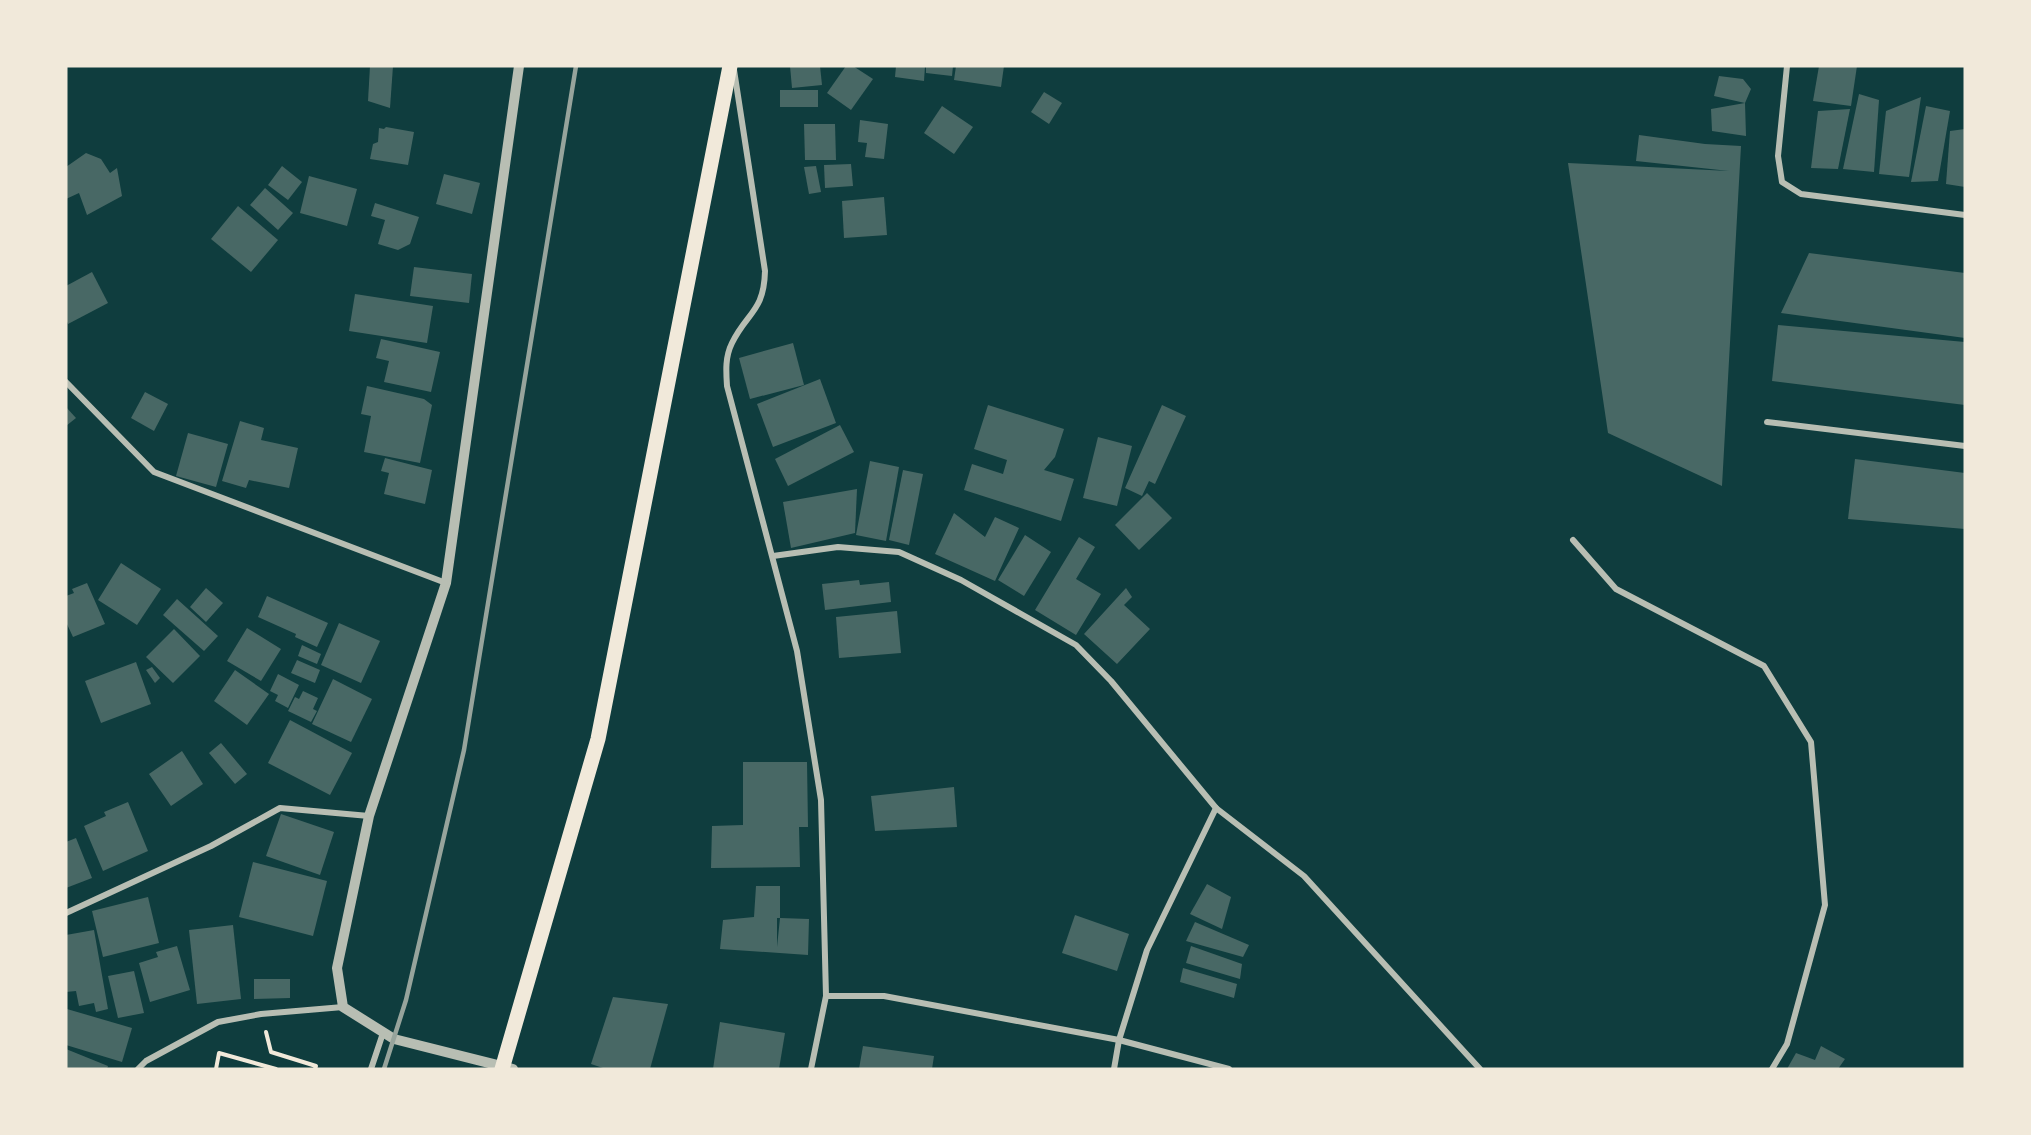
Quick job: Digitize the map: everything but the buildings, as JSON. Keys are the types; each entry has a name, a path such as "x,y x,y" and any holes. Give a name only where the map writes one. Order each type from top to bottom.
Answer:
{"main road":[{"path":"506,1068 598,739 731,66"}],"street":[{"path":"343,1007 337,968 369,816 446,583 519,66"},
{"path":"731,66 765,271 765,288 760,303 732,344 725,365 727,386 797,651 821,800 826,996 811,1069"},
{"path":"1787,66 1778,156 1782,182 1801,194 1965,215"},
{"path":"66,382 154,472 446,583"},
{"path":"1767,422 1965,446"},
{"path":"1573,540 1616,589 1764,666 1811,742 1825,904 1787,1044 1772,1069"},
{"path":"773,556 838,547 899,552 961,580 1076,645 1112,681 1216,808 1304,876 1480,1069"},
{"path":"66,913 211,846 280,808 369,816"},
{"path":"1114,1069 1119,1040 1147,950 1216,808"},
{"path":"826,996 884,996 1119,1040 1229,1069"},
{"path":"138,1069 146,1061 218,1022 261,1014 343,1007 394,1039 506,1068"},
{"path":"371,1069 383,1033"}],"path":[{"path":"271,1052 316,1066 315,1069"},
{"path":"216,1069 219,1053 276,1069"}],"railway":[{"path":"384,1069 406,1000 464,750 576,66"}]}
